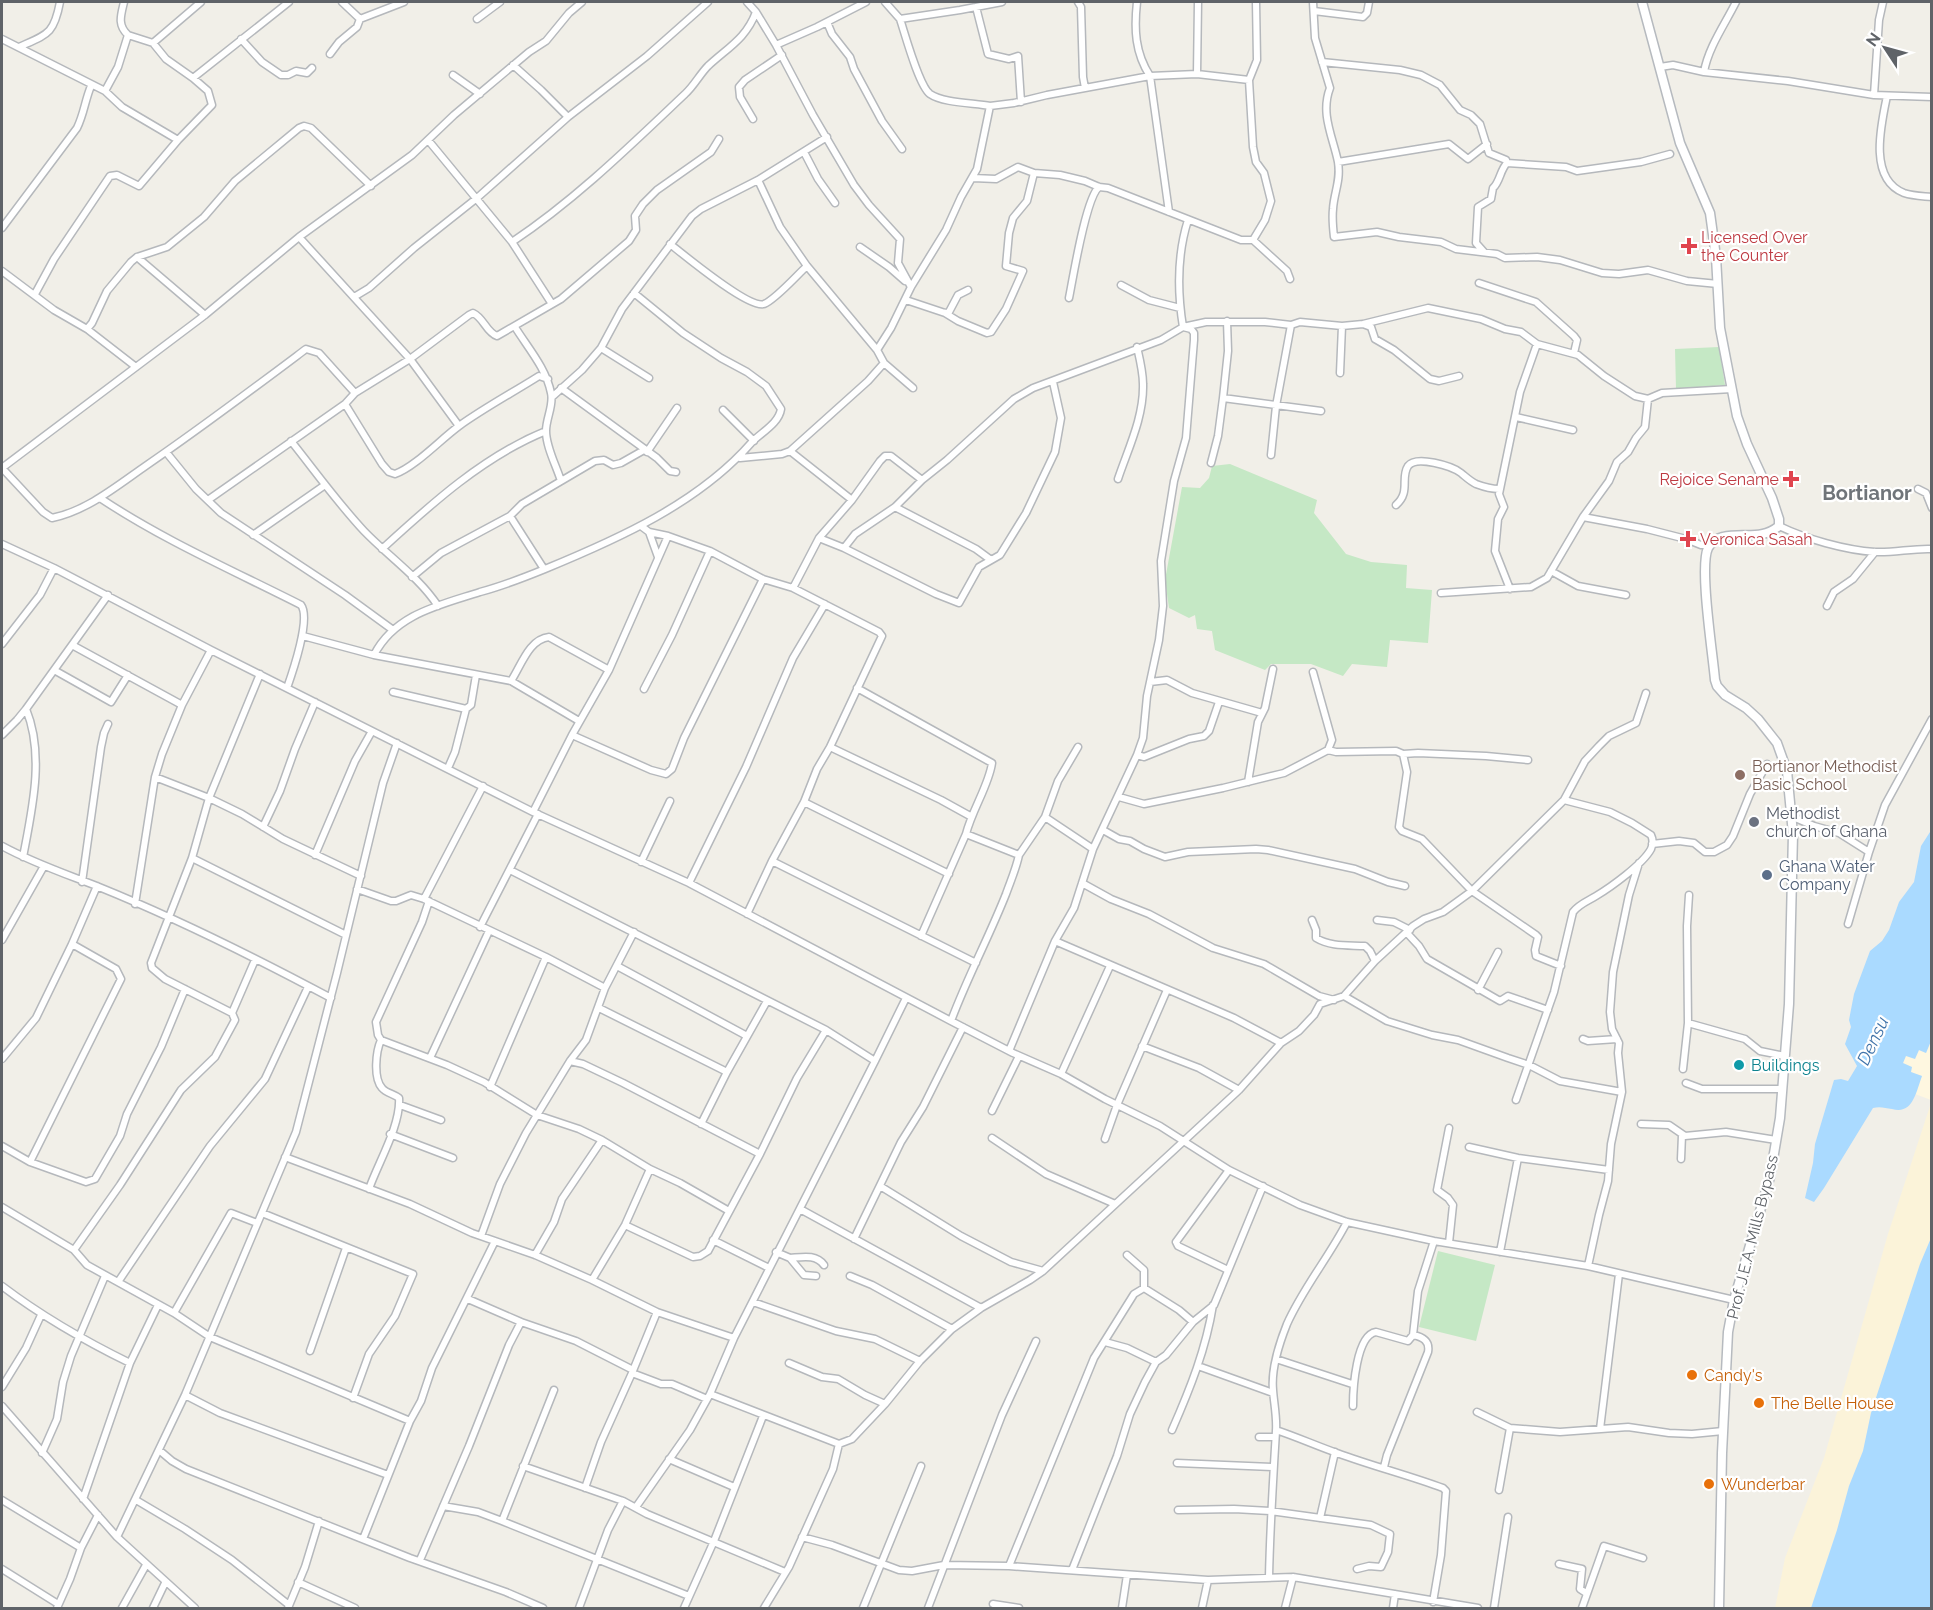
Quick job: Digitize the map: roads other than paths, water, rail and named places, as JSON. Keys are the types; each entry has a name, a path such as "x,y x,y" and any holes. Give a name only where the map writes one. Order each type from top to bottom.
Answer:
{"street":[{"path":"19,47 46,34 56,22 60,2"},
{"path":"35,294 54,259 110,176 117,175 139,186 212,105 208,91 166,59 153,43 128,35 122,30 120,23 124,2"},
{"path":"153,43 201,2"},
{"path":"192,78 289,2"},
{"path":"342,2 360,19"},
{"path":"330,54 339,42 357,27 360,19 404,2"},
{"path":"477,19 500,2"},
{"path":"355,393 319,353 306,349 100,498 62,516 52,518 43,512 2,468 205,315 299,237 412,155 454,115 549,38 569,13 582,2"},
{"path":"354,297 369,288 414,248 477,198 568,117 647,56 708,2"},
{"path":"747,2 756,12 782,55 854,185 900,239 897,263 911,286"},
{"path":"776,45 866,2"},
{"path":"885,2 900,19 919,77 926,91 932,96 990,106 1150,76 1197,74 1249,81"},
{"path":"955,2 960,10"},
{"path":"900,19 1002,2"},
{"path":"1078,2 1081,7 1085,88"},
{"path":"1137,2 1135,20 1137,44 1141,62 1150,76 1168,212"},
{"path":"1197,74 1198,2"},
{"path":"1252,240 1265,220 1271,201 1264,173 1256,162 1249,81 1257,60 1256,2"},
{"path":"1313,2 1315,38 1330,88 1327,95 1326,117 1338,162 1339,185 1332,207 1334,237 1377,232 1441,242 1456,249 1485,252 1505,258 1537,257 1560,260 1602,273 1619,274 1648,270 1687,281 1718,284"},
{"path":"1314,11 1363,16 1368,11 1369,2"},
{"path":"1642,2 1680,143 1710,213 1720,327 1737,416 1772,498 1779,526"},
{"path":"1704,72 1707,56 1736,2"},
{"path":"1874,95 1879,20 1883,2"},
{"path":"976,7 988,54 1009,59 1018,56 1021,102"},
{"path":"512,242 545,220 576,194 686,93 708,66 740,38 753,22 756,12"},
{"path":"827,22 832,34 850,57 882,121 902,149"},
{"path":"105,92 118,67 128,35"},
{"path":"2,39 105,92 122,107 178,141"},
{"path":"241,39 261,62 281,75 288,75 296,71 307,73 312,68"},
{"path":"753,119 740,97 740,87 746,80 782,55"},
{"path":"1322,62 1400,70 1421,75 1440,85 1460,110 1472,115 1480,124 1489,153 1506,160 1507,163 1566,167 1577,171 1641,162 1670,154"},
{"path":"1660,67 1673,65 1704,72 1788,81 1874,95 1932,97"},
{"path":"513,66 568,117"},
{"path":"453,75 480,94"},
{"path":"2,228 77,128 84,114 85,99 91,86"},
{"path":"1887,96 1881,122 1880,144 1883,174 1894,187 1902,192 1932,197"},
{"path":"877,350 973,178 977,169 990,106"},
{"path":"87,329 107,291 120,273 137,257 167,247 204,217 235,181 299,128 304,126 311,129 371,186"},
{"path":"552,397 582,370 601,348 622,309 700,208 758,180 827,137"},
{"path":"207,500 345,404 355,393 410,359 473,314 478,315 494,336 497,336 552,304 623,247 635,234 637,211 657,190 711,152 719,139"},
{"path":"428,140 512,242 552,304"},
{"path":"1338,162 1449,144 1468,159 1487,144"},
{"path":"804,152 818,179 835,203"},
{"path":"1485,252 1476,243 1478,207 1491,199 1493,188 1497,185 1502,168 1507,163"},
{"path":"973,178 996,179 1018,167 1034,173 1074,178 1108,188 1241,240 1252,240 1287,271 1290,279"},
{"path":"906,300 945,313 951,318 987,333 991,332 1006,309 1023,271 1006,266 1009,233 1013,218 1027,201 1034,173"},
{"path":"758,180 780,227 807,267 877,350 884,363 913,388"},
{"path":"1069,298 1089,207 1094,191 1099,187"},
{"path":"1183,327 1178,273 1188,220"},
{"path":"299,237 410,359 459,426"},
{"path":"670,244 718,282 760,304 764,304 807,267"},
{"path":"860,247 911,286"},
{"path":"137,257 205,315"},
{"path":"2,271 54,310 87,329 136,367"},
{"path":"1479,283 1531,299 1541,305 1577,340 1574,353"},
{"path":"1121,285 1149,300 1180,308"},
{"path":"945,313 952,309 958,295 968,290"},
{"path":"374,655 379,645 393,630 413,616 544,569 641,526 674,507 740,458 779,417 781,409 766,386 683,333 634,293"},
{"path":"844,548 855,534 895,507 922,480 1014,399 1033,388 1137,347 1161,340 1183,327 1206,322 1265,322 1291,325 1300,322 1342,326 1363,324 1428,308 1481,319 1505,329 1521,332 1537,344 1574,353 1629,393 1648,399 1662,393 1732,389"},
{"path":"1211,463 1218,436 1223,398 1228,351 1227,321"},
{"path":"1363,324 1371,327 1375,339 1394,350 1430,379 1439,381 1459,376"},
{"path":"1271,455 1276,406 1291,325"},
{"path":"1340,373 1342,326"},
{"path":"515,327 548,379 552,397 546,431 561,480"},
{"path":"1009,1051 1055,941 1074,908 1093,849 1119,797 1143,738 1145,705 1159,640 1163,606 1161,561 1165,528 1187,427 1194,333 1191,329 1183,327"},
{"path":"1510,589 1495,551 1498,519 1504,507 1499,489 1520,392 1537,344"},
{"path":"1118,479 1143,399 1143,375 1137,347"},
{"path":"601,348 649,378"},
{"path":"740,458 782,454 790,451 868,381 884,363"},
{"path":"345,404 382,464 389,472 395,474 425,454 459,426 539,376 548,379"},
{"path":"819,538 959,603 979,567 1000,555 1026,513 1055,452 1061,418 1053,382"},
{"path":"561,388 670,471 676,472"},
{"path":"1223,398 1321,411"},
{"path":"1442,592 1531,588 1539,584 1551,570 1583,517 1609,481 1617,462 1628,452 1645,427 1648,399"},
{"path":"412,577 441,553 510,516 522,504 595,461 604,460 613,465 646,451 677,408"},
{"path":"723,410 754,441"},
{"path":"1516,417 1573,430"},
{"path":"382,549 440,496 521,441 546,431"},
{"path":"291,441 345,511 431,596 438,606"},
{"path":"790,451 852,500"},
{"path":"166,452 221,513 345,594 393,630"},
{"path":"793,588 819,538 852,500 885,456 891,456 922,480"},
{"path":"1396,505 1405,494 1406,469 1418,461 1446,467 1460,472 1475,483 1491,489 1499,489"},
{"path":"253,535 325,485"},
{"path":"1918,489 1926,493 1932,508"},
{"path":"100,498 214,562 302,605 305,609 303,636 287,688"},
{"path":"895,507 976,549 991,560"},
{"path":"510,516 544,569"},
{"path":"1583,517 1647,529 1701,545 1710,545 1722,537 1766,535 1779,526"},
{"path":"641,526 649,532 668,536 710,551 763,579 793,588 879,632 882,636 831,747 817,769 804,802 747,914"},
{"path":"1779,526 1797,534 1875,552 1932,549"},
{"path":"649,532 658,557"},
{"path":"480,927 510,870 579,721 609,670 668,536"},
{"path":"2,544 108,595 211,650 536,813 689,883 1009,1051 1061,1074 1185,1140 1229,1170 1300,1205 1347,1222 1434,1241 1588,1266 1734,1300"},
{"name":"Prof. J.E.A. Mills Bypass","path":"1710,545 1707,551 1707,608 1717,686 1725,695 1746,708 1758,719 1777,743 1787,771 1793,817 1789,1004 1776,1140 1770,1177 1734,1300 1728,1332 1719,1608"},
{"path":"644,689 692,594 710,551"},
{"path":"1827,606 1834,592 1853,579 1875,552"},
{"path":"2,644 40,595 54,568"},
{"path":"1551,570 1578,586 1626,595"},
{"path":"572,735 651,770 666,774 672,769 694,718 763,579"},
{"path":"2,735 26,709 108,595"},
{"path":"689,883 746,767 793,658 825,604"},
{"path":"303,636 374,655 512,681 579,721"},
{"path":"512,681 533,644 549,637 609,670"},
{"path":"72,645 182,705"},
{"path":"135,904 155,777 182,705 211,650"},
{"path":"1248,782 1258,722 1273,669"},
{"path":"54,670 111,702 128,675"},
{"path":"1119,797 1144,804 1164,801 1284,773 1328,750 1332,740 1313,672"},
{"path":"74,1250 120,1185 181,1090 215,1057 235,1020 232,1013 165,979 152,969 151,963 156,945 192,858 209,798 260,674"},
{"path":"447,768 455,752 466,709 471,705 476,675"},
{"path":"1150,682 1167,680 1192,693 1262,713"},
{"path":"857,688 992,763 970,816 966,834 921,936"},
{"path":"393,692 466,709"},
{"path":"468,1299 521,1322 576,1341 633,1372 661,1384 672,1384 839,1444 852,1439 885,1404 920,1361 952,1329 981,1308 1030,1281 1239,1089 1281,1043 1299,1031 1314,1015 1320,1004 1344,996 1375,961 1408,932 1424,919 1443,912 1472,891 1564,800 1585,761 1599,746 1609,736 1636,723 1646,693"},
{"path":"263,827 280,791 315,702"},
{"path":"1137,755 1144,757 1189,739 1204,736 1209,731 1219,702"},
{"path":"23,857 35,784 34,737 26,709"},
{"path":"1848,924 1885,805 1932,719"},
{"path":"82,882 101,747 108,724"},
{"path":"315,855 355,761 372,731"},
{"path":"117,1537 210,1337 285,1157 302,1110 383,783 397,743"},
{"path":"831,747 970,816"},
{"path":"951,1021 965,985 999,914 1016,872 1019,855 1045,818 1058,780 1078,747"},
{"path":"1328,750 1336,752 1396,751 1403,754 1486,756 1528,760"},
{"path":"1403,754 1407,772 1399,827 1402,831 1422,839 1472,891 1536,934 1538,937 1536,956 1561,966"},
{"path":"1652,844 1680,841 1694,843 1705,852 1714,852 1727,845 1767,764"},
{"path":"155,777 209,798 315,855 361,876"},
{"path":"483,786 427,900 422,922 376,1022 378,1035 381,1040 447,1065 537,1115 579,1129 602,1140 650,1169 729,1211"},
{"path":"1516,1100 1548,1010 1574,909 1597,895 1639,862 1651,849 1652,844 1651,835 1620,816 1564,800"},
{"path":"641,862 670,801"},
{"path":"804,802 949,874"},
{"path":"1793,817 1839,833 1869,852"},
{"path":"1045,818 1093,849"},
{"path":"1103,830 1119,839 1130,841 1165,857 1188,852 1268,850 1355,869 1388,882 1406,886"},
{"path":"966,834 1019,855"},
{"path":"2,846 169,918 331,998"},
{"path":"192,858 346,935"},
{"path":"772,861 976,963"},
{"path":"1588,1266 1609,1170 1611,1144 1622,1092 1617,1039 1612,1029 1610,1012 1613,972 1629,895 1639,862"},
{"path":"2,939 44,866"},
{"path":"510,870 826,1030 875,1061"},
{"path":"1082,883 1111,899 1149,914 1213,948 1264,964 1319,996 1335,1000"},
{"path":"2,1059 36,1018 97,886"},
{"path":"357,889 391,901 411,895 427,900 605,988"},
{"path":"1683,1070 1688,1023 1689,895"},
{"path":"1312,920 1316,938 1335,945 1365,946 1375,961"},
{"path":"1377,920 1394,922 1408,932 1427,959 1478,990 1500,1001 1508,996 1548,1010"},
{"path":"430,1058 489,931"},
{"path":"481,1236 500,1184 525,1133 570,1061 586,1040 605,988 634,932"},
{"path":"1055,941 1234,1018 1281,1043"},
{"path":"30,1162 121,979 116,969 72,944"},
{"path":"1478,990 1498,952"},
{"path":"490,1087 546,957"},
{"path":"232,1013 255,960"},
{"path":"617,966 747,1036"},
{"path":"1061,1074 1110,966"},
{"path":"118,1282 210,1146 265,1079 308,987"},
{"path":"2,1146 30,1162 86,1182 95,1179 120,1136 127,1114 161,1047 185,989"},
{"path":"1106,1139 1117,1105 1167,990"},
{"path":"1344,996 1387,1021 1432,1035 1458,1040 1529,1065 1568,1083 1622,1092"},
{"path":"636,1507 690,1430 708,1397 776,1252 906,998"},
{"path":"701,1124 767,1001"},
{"path":"599,1008 727,1072"},
{"path":"1688,1023 1745,1039 1760,1051 1785,1056"},
{"path":"854,1239 901,1142 923,1107 963,1027"},
{"path":"626,1225 693,1257 708,1251 760,1154 797,1077 826,1030"},
{"path":"1583,1039 1588,1041 1617,1039"},
{"path":"369,1189 400,1105 399,1098 383,1090 378,1080 376,1051 381,1040"},
{"path":"1142,1046 1199,1068 1239,1089"},
{"path":"992,1111 1019,1056"},
{"path":"570,1061 583,1064 614,1078 760,1154"},
{"path":"1686,1083 1702,1089 1782,1089"},
{"path":"400,1105 441,1120"},
{"path":"1641,1124 1669,1125 1682,1135 1726,1132 1776,1140"},
{"path":"1449,1128 1437,1190 1453,1205 1449,1243"},
{"path":"390,1134 453,1158"},
{"path":"1682,1135 1682,1159"},
{"path":"992,1138 1046,1174 1115,1204"},
{"path":"535,1256 554,1222 562,1199 602,1140"},
{"path":"1469,1147 1518,1158 1609,1170"},
{"path":"285,1157 410,1204 465,1230 535,1256 592,1280 657,1312 734,1338"},
{"path":"1500,1252 1518,1158"},
{"path":"592,1280 626,1225 650,1169"},
{"path":"1227,1270 1186,1251 1176,1242 1229,1170"},
{"path":"880,1186 961,1236 1011,1262 1043,1270"},
{"path":"1172,1430 1198,1366 1208,1336 1214,1305 1227,1270 1263,1186"},
{"path":"2,1206 74,1250 87,1265 174,1313 210,1337 410,1420"},
{"path":"800,1209 981,1308"},
{"path":"174,1313 231,1213 257,1223"},
{"path":"262,1213 412,1274 394,1316 369,1354 353,1398"},
{"path":"1269,1577 1270,1511 1276,1434 1272,1378 1276,1359 1287,1324 1308,1285 1334,1248 1347,1222"},
{"path":"713,1240 769,1268"},
{"path":"363,1539 429,1376 495,1241"},
{"path":"1353,1406 1352,1384 1364,1341 1376,1332 1408,1341 1413,1335 1418,1291 1434,1241"},
{"path":"310,1351 346,1248"},
{"path":"776,1252 790,1258 812,1257 820,1259 824,1264"},
{"path":"1127,1255 1144,1270 1144,1288"},
{"path":"790,1258 804,1275 816,1276"},
{"path":"1600,1429 1619,1274"},
{"path":"42,1453 57,1419 64,1376 105,1276"},
{"path":"850,1276 872,1285 952,1329"},
{"path":"2,1286 41,1315 78,1338 130,1363"},
{"path":"1144,1288 1193,1322"},
{"path":"1009,1566 1094,1358 1134,1294 1144,1288"},
{"path":"753,1302 836,1331 875,1339 920,1361"},
{"path":"83,1499 130,1363 158,1305"},
{"path":"1072,1570 1117,1456 1130,1414 1156,1362 1166,1355 1193,1322 1214,1305"},
{"path":"585,1488 601,1442 657,1312"},
{"path":"2,1386 26,1348 41,1315"},
{"path":"420,1560 509,1345 521,1322"},
{"path":"1384,1467 1428,1352 1429,1346 1423,1337 1413,1335"},
{"path":"928,1608 1002,1415 1036,1341"},
{"path":"1104,1342 1127,1348 1156,1362"},
{"path":"1276,1359 1352,1384"},
{"path":"789,1363 822,1377 838,1379 885,1404"},
{"path":"1198,1366 1273,1393"},
{"path":"502,1521 554,1390"},
{"path":"184,1395 220,1413 388,1475"},
{"path":"2,1407 117,1537 195,1608"},
{"path":"1477,1412 1510,1428 1560,1432 1628,1427 1692,1434 1723,1431"},
{"path":"684,1608 714,1541 763,1416"},
{"path":"1499,1490 1510,1428"},
{"path":"1259,1437 1276,1434 1322,1446 1443,1488 1446,1491 1441,1555 1433,1602"},
{"path":"764,1608 785,1572 833,1469 839,1444"},
{"path":"159,1450 172,1461 186,1468 543,1608"},
{"path":"1320,1518 1335,1452"},
{"path":"669,1460 734,1487"},
{"path":"1177,1463 1273,1467"},
{"path":"523,1466 623,1501 647,1514 785,1572"},
{"path":"863,1608 921,1466"},
{"path":"2,1500 81,1548"},
{"path":"136,1500 185,1528 232,1560 289,1607 319,1521"},
{"path":"579,1608 610,1525 623,1501"},
{"path":"443,1506 478,1512 689,1596"},
{"path":"1178,1510 1270,1511 1371,1525 1390,1534 1388,1552 1381,1567 1369,1566 1358,1569"},
{"path":"2,1569 57,1606 81,1548 98,1515"},
{"path":"1494,1608 1508,1516"},
{"path":"801,1538 832,1545 899,1570 912,1571 944,1565 1009,1566 1208,1580 1293,1577 1478,1608"},
{"path":"1582,1608 1604,1546 1643,1558"},
{"path":"1559,1564 1582,1569 1580,1589 1586,1593"},
{"path":"122,1608 146,1565"},
{"path":"1122,1608 1127,1575"},
{"path":"1285,1608 1293,1577"},
{"path":"1202,1608 1208,1580"},
{"path":"298,1582 354,1608"},
{"path":"153,1608 165,1583"},
{"path":"1393,1608 1395,1594"},
{"path":"993,1604 1019,1608"}],"water":[{"name":"Densu","path":"1930,832 1931,1041 1926,1053 1919,1050 1915,1059 1906,1056 1903,1063 1912,1067 1911,1072 1922,1076 1913,1101 1905,1109 1873,1108 1814,1202 1805,1198 1815,1144 1834,1080 1848,1081 1857,1066 1845,1044 1851,1027 1849,1020 1854,994 1870,951 1882,941 1889,930 1899,902 1914,882 1921,846"},
{"path":"1931,1238 1931,1608 1811,1608 1849,1486 1863,1451 1871,1413 1920,1264"}],"place":[{"name":"Licensed Over the Counter","path":"1689,246"},
{"name":"Rejoice Sename","path":"1791,479"},
{"name":"Veronica Sasah","path":"1688,539"},
{"name":"Bortianor Methodist Basic School","path":"1740,775"},
{"name":"Methodist church of Ghana","path":"1754,822"},
{"name":"Ghana Water Company","path":"1767,875"},
{"name":"Buildings","path":"1739,1065"},
{"name":"Candy's","path":"1692,1375"},
{"name":"The Belle House","path":"1759,1403"},
{"name":"Wunderbar","path":"1709,1484"}],"district":[{"name":"Bortianor","path":"1867,493"}]}
